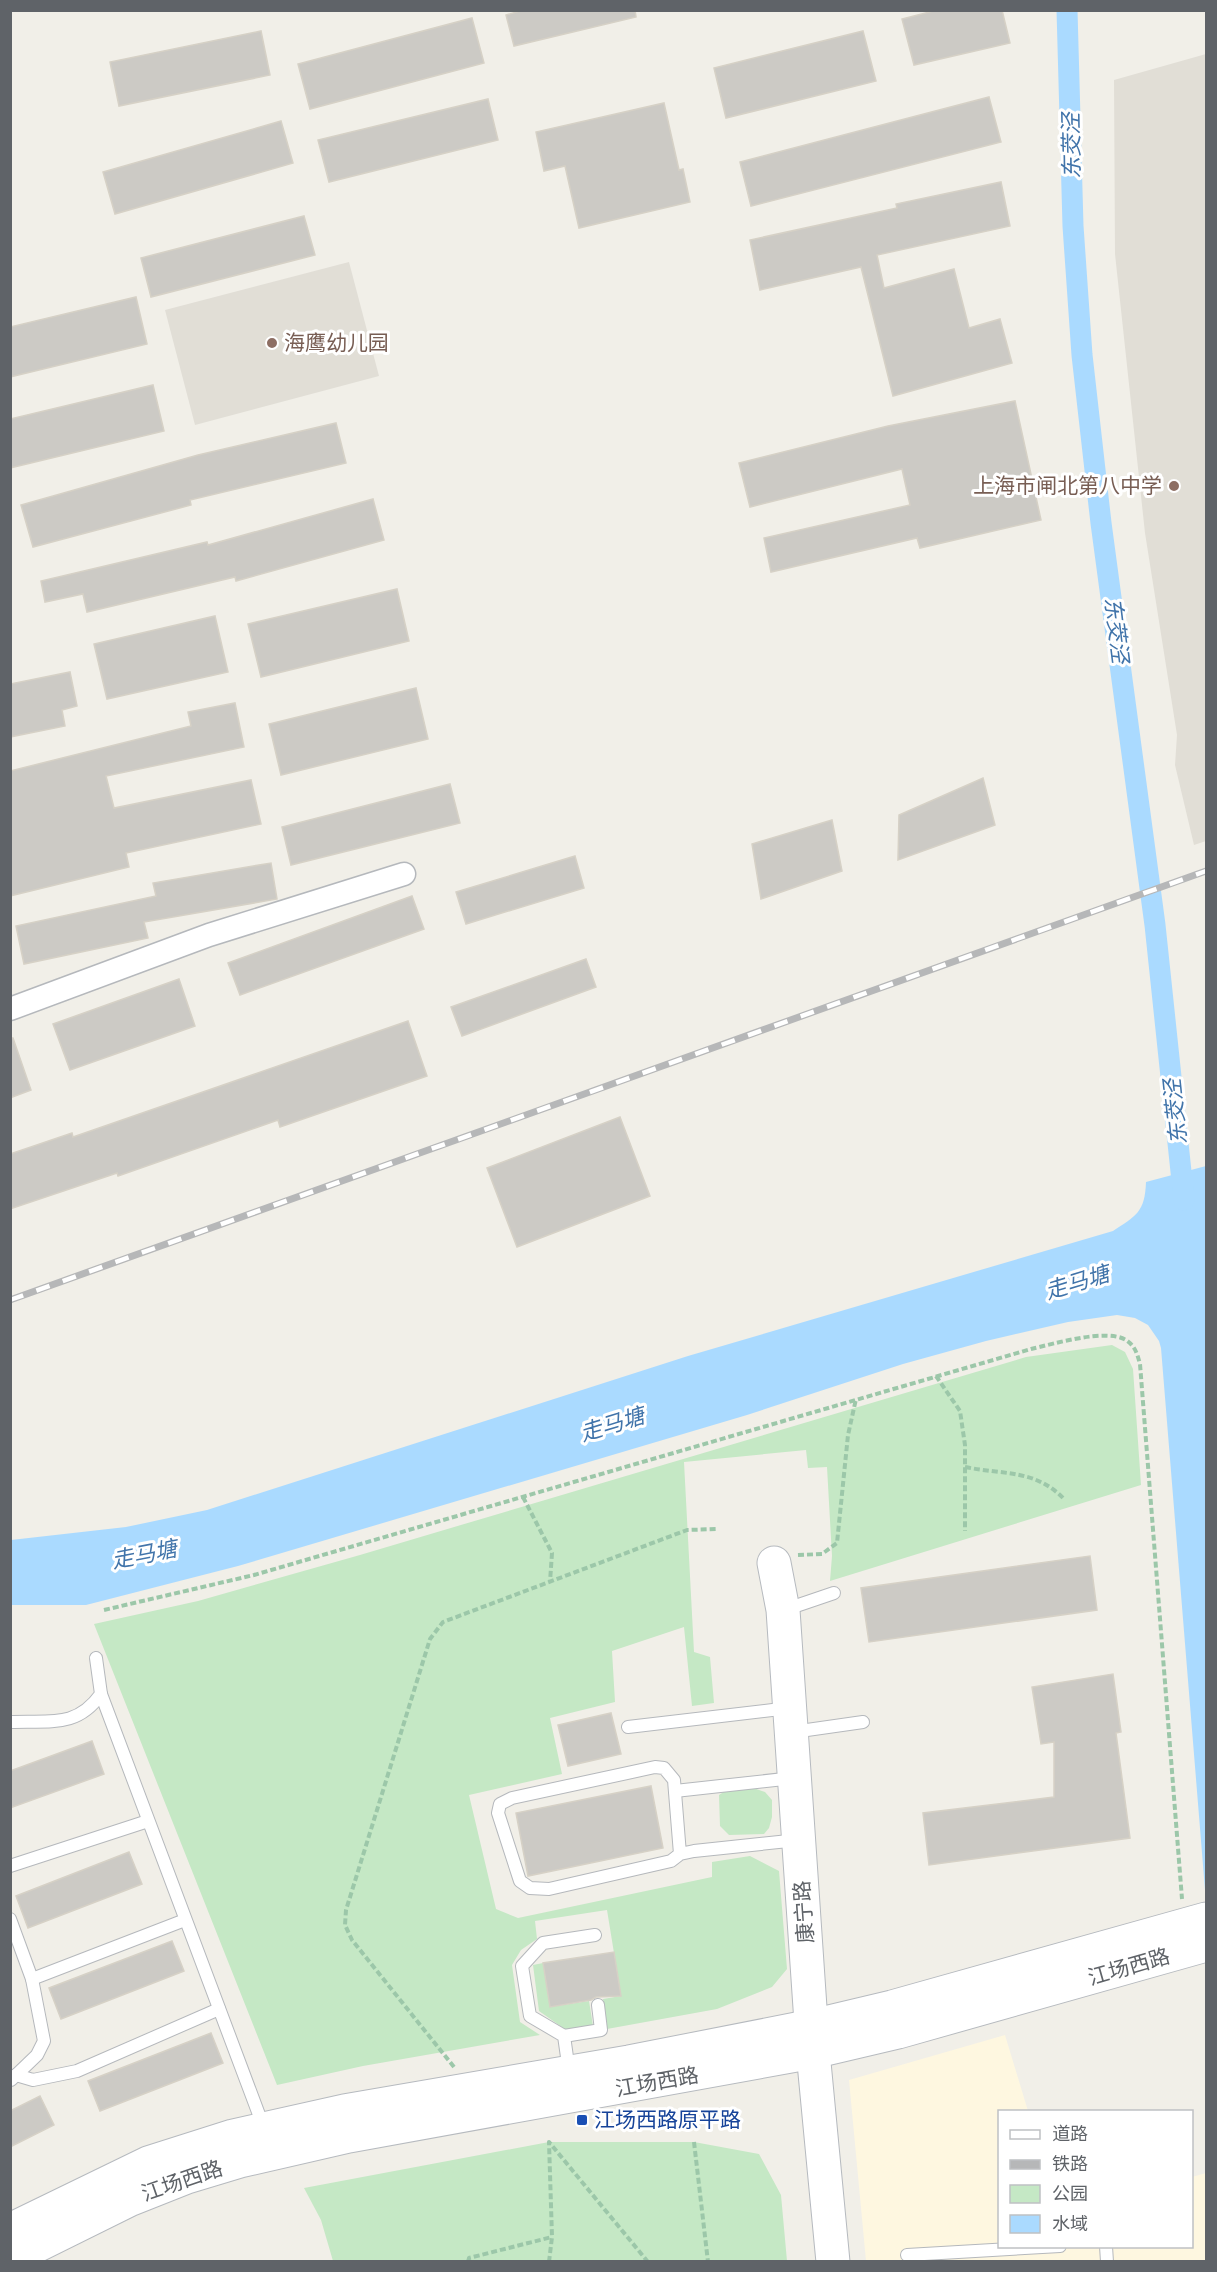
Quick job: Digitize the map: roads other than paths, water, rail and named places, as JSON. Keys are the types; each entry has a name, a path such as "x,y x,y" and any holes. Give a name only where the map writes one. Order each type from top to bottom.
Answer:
{"main road":[{"name":"康宁路","path":"774,1563 783,1610 813,2039 833,2262"},
{"name":"江场西路","path":"10,2259 129,2200 187,2177 240,2161 813,2039 892,2007 1185,1935"},
{"name":"江场西路","path":"10,2230 148,2163 204,2144 264,2129 569,2072 813,2039"}],"street":[{"path":"10,1009 209,935 404,874"}],"lane":[{"path":"783,1610 834,1593"},
{"path":"96,1658 101,1694 264,2129"},
{"path":"10,1722 74,1719 90,1708 101,1694"},
{"path":"628,1727 791,1720 863,1722"},
{"path":"680,1854 675,1791 670,1773 664,1768 656,1767 512,1798 500,1804 498,1813 520,1881 530,1888 549,1889 670,1861 680,1854 799,1839"},
{"path":"675,1791 796,1778"},
{"path":"10,1866 148,1821"},
{"path":"10,1919 32,1979 44,2041 37,2055 13,2078"},
{"path":"32,1979 186,1920"},
{"path":"595,1935 543,1943 522,1966 530,2016 564,2036 602,2030 598,2005"},
{"path":"13,2078 33,2080 77,2071 219,2009"},
{"path":"564,2036 569,2072"},
{"path":"906,2255 1041,2248"}],"water":[{"name":"走马塘","path":"1206,1166 1206,1902 1161,1348 1148,1325 1135,1318 1117,1315 1068,1322 986,1341 903,1364 747,1415 238,1566 86,1605 11,1605 11,1540 126,1527 207,1510 688,1356 1113,1231 1138,1212 1144,1200 1146,1182"}],"waterway":[{"name":"东茭泾","path":"1067,10 1073,226 1082,355 1101,523 1155,925 1184,1200"}],"railway":[{"path":"10,1300 1206,871"}],"place":[{"name":"海鹰幼儿园","path":"272,343"},
{"name":"上海市闸北第八中学","path":"1174,486"},
{"name":"江场西路原平路","path":"582,2120"}]}
